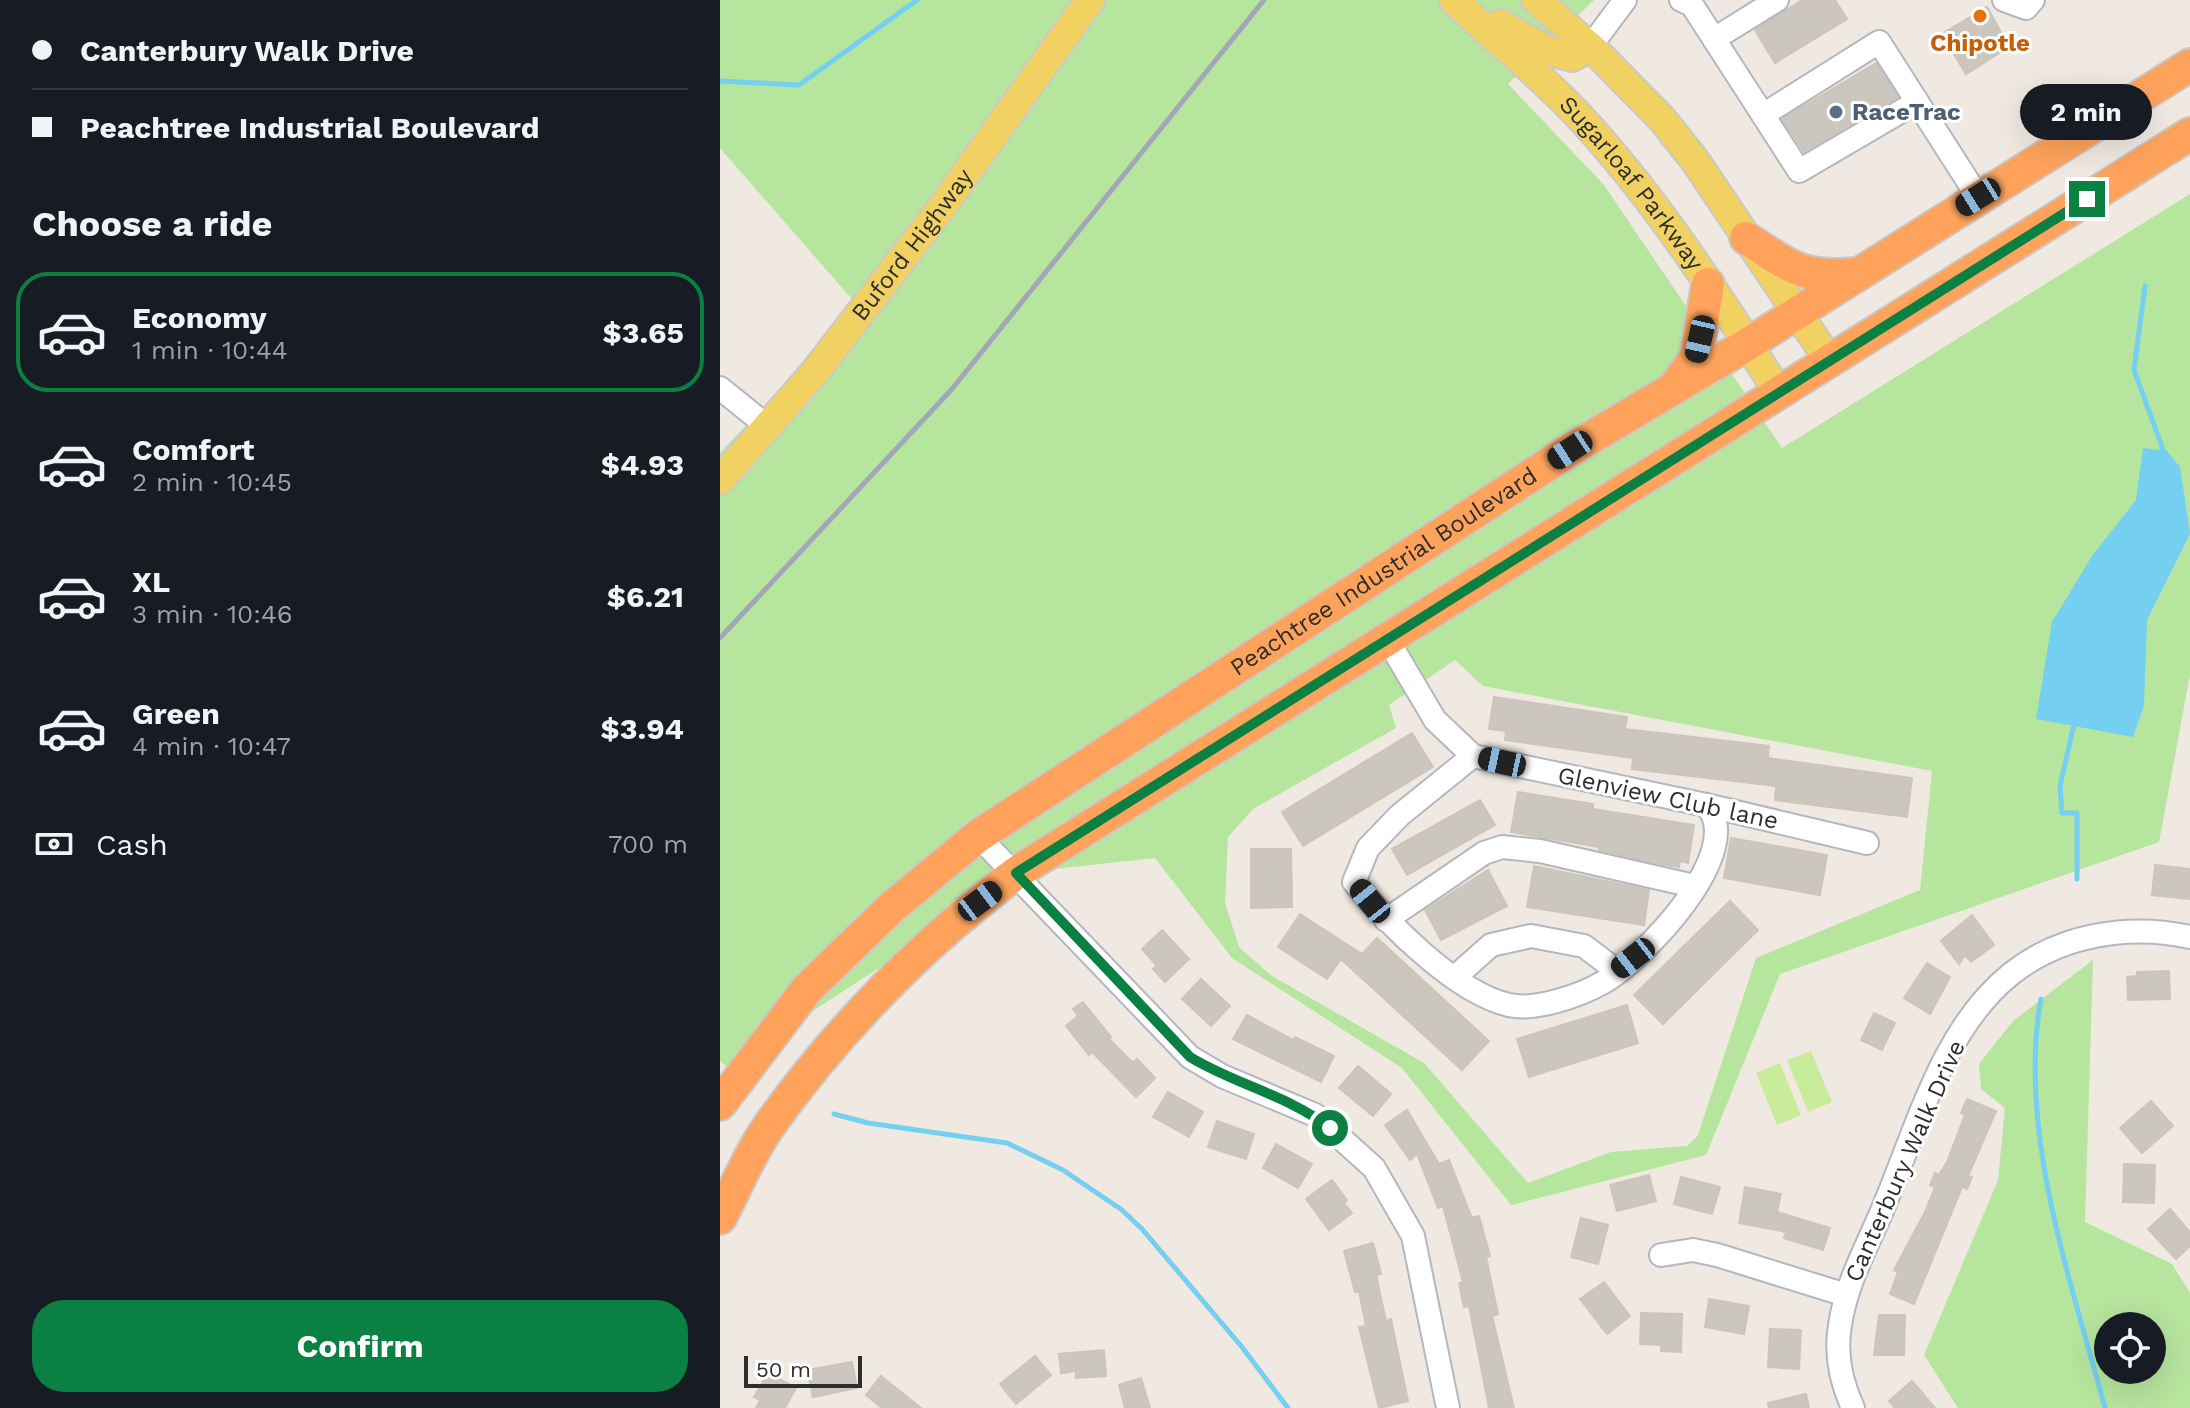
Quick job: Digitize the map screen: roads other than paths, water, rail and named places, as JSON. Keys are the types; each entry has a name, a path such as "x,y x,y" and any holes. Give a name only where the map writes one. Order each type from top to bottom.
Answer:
{"highway":[{"name":"Peachtree Industrial Boulevard","path":"720,1104 807,989 892,907 978,836 1570,450 1748,344 2190,65"},
{"path":"720,1218 767,1128 830,1048 909,961 1016,873 1386,637 2190,134"},
{"path":"1746,238 1797,270 1824,277 1858,273"},
{"path":"1674,387 1696,357 1708,284"}],"main road":[{"name":"Buford Highway","path":"720,480 814,373 939,211 1090,0"},
{"name":"Sugarloaf Parkway","path":"1454,0 1531,67 1579,116 1708,284 1778,392"},
{"path":"1462,0 1549,51 1572,57 1590,47"},
{"path":"1536,0 1590,47 1662,119 1829,360"}],"street":[{"path":"1590,47 1625,0"},
{"path":"1681,0 1692,5 1799,171 1917,102"},
{"path":"1714,39 1777,0"},
{"path":"2004,0 2026,8 2033,0"},
{"path":"1763,115 1879,42 1978,197"},
{"path":"720,388 767,426"},
{"path":"1386,637 1435,720 1473,756 1400,815 1368,848 1354,882 1386,920 1479,996 1512,1006 1544,1004 1602,983 1650,945 1685,905 1716,845 1717,825 1706,805"},
{"name":"Glenview Club lane","path":"1473,756 1867,843"},
{"path":"978,836 1190,1057 1222,1076 1315,1115 1374,1168 1413,1236 1448,1408"},
{"path":"1386,920 1484,853 1502,847 1540,851 1694,886"},
{"name":"Canterbury Walk Drive","path":"1853,1408 1844,1385 1837,1347 1846,1295 1942,1067 1988,994 2014,971 2070,943 2137,929 2190,937"},
{"path":"1455,977 1491,945 1531,936 1584,946 1617,971"},
{"path":"1661,1255 1693,1250 1717,1255 1846,1295"}],"water":[{"path":"2143,448 2167,451 2180,467 2190,534 2147,620 2144,706 2133,737 2036,719 2052,622 2092,556 2136,500"}],"waterway":[{"path":"720,81 799,85 917,0"},
{"path":"2145,286 2134,370 2165,455"},
{"path":"2075,720 2060,786 2062,813 2077,813 2077,879"},
{"path":"2041,999 2035,1050 2036,1101 2042,1153 2063,1257 2105,1408"},
{"path":"834,1114 868,1123 1007,1143 1063,1170 1122,1210 1142,1229 1242,1347 1288,1408"}],"railway":[{"path":"720,638 952,389 1264,0"}],"place":[{"name":"Chipotle","path":"1980,16"},
{"name":"RaceTrac","path":"1836,112"}]}
